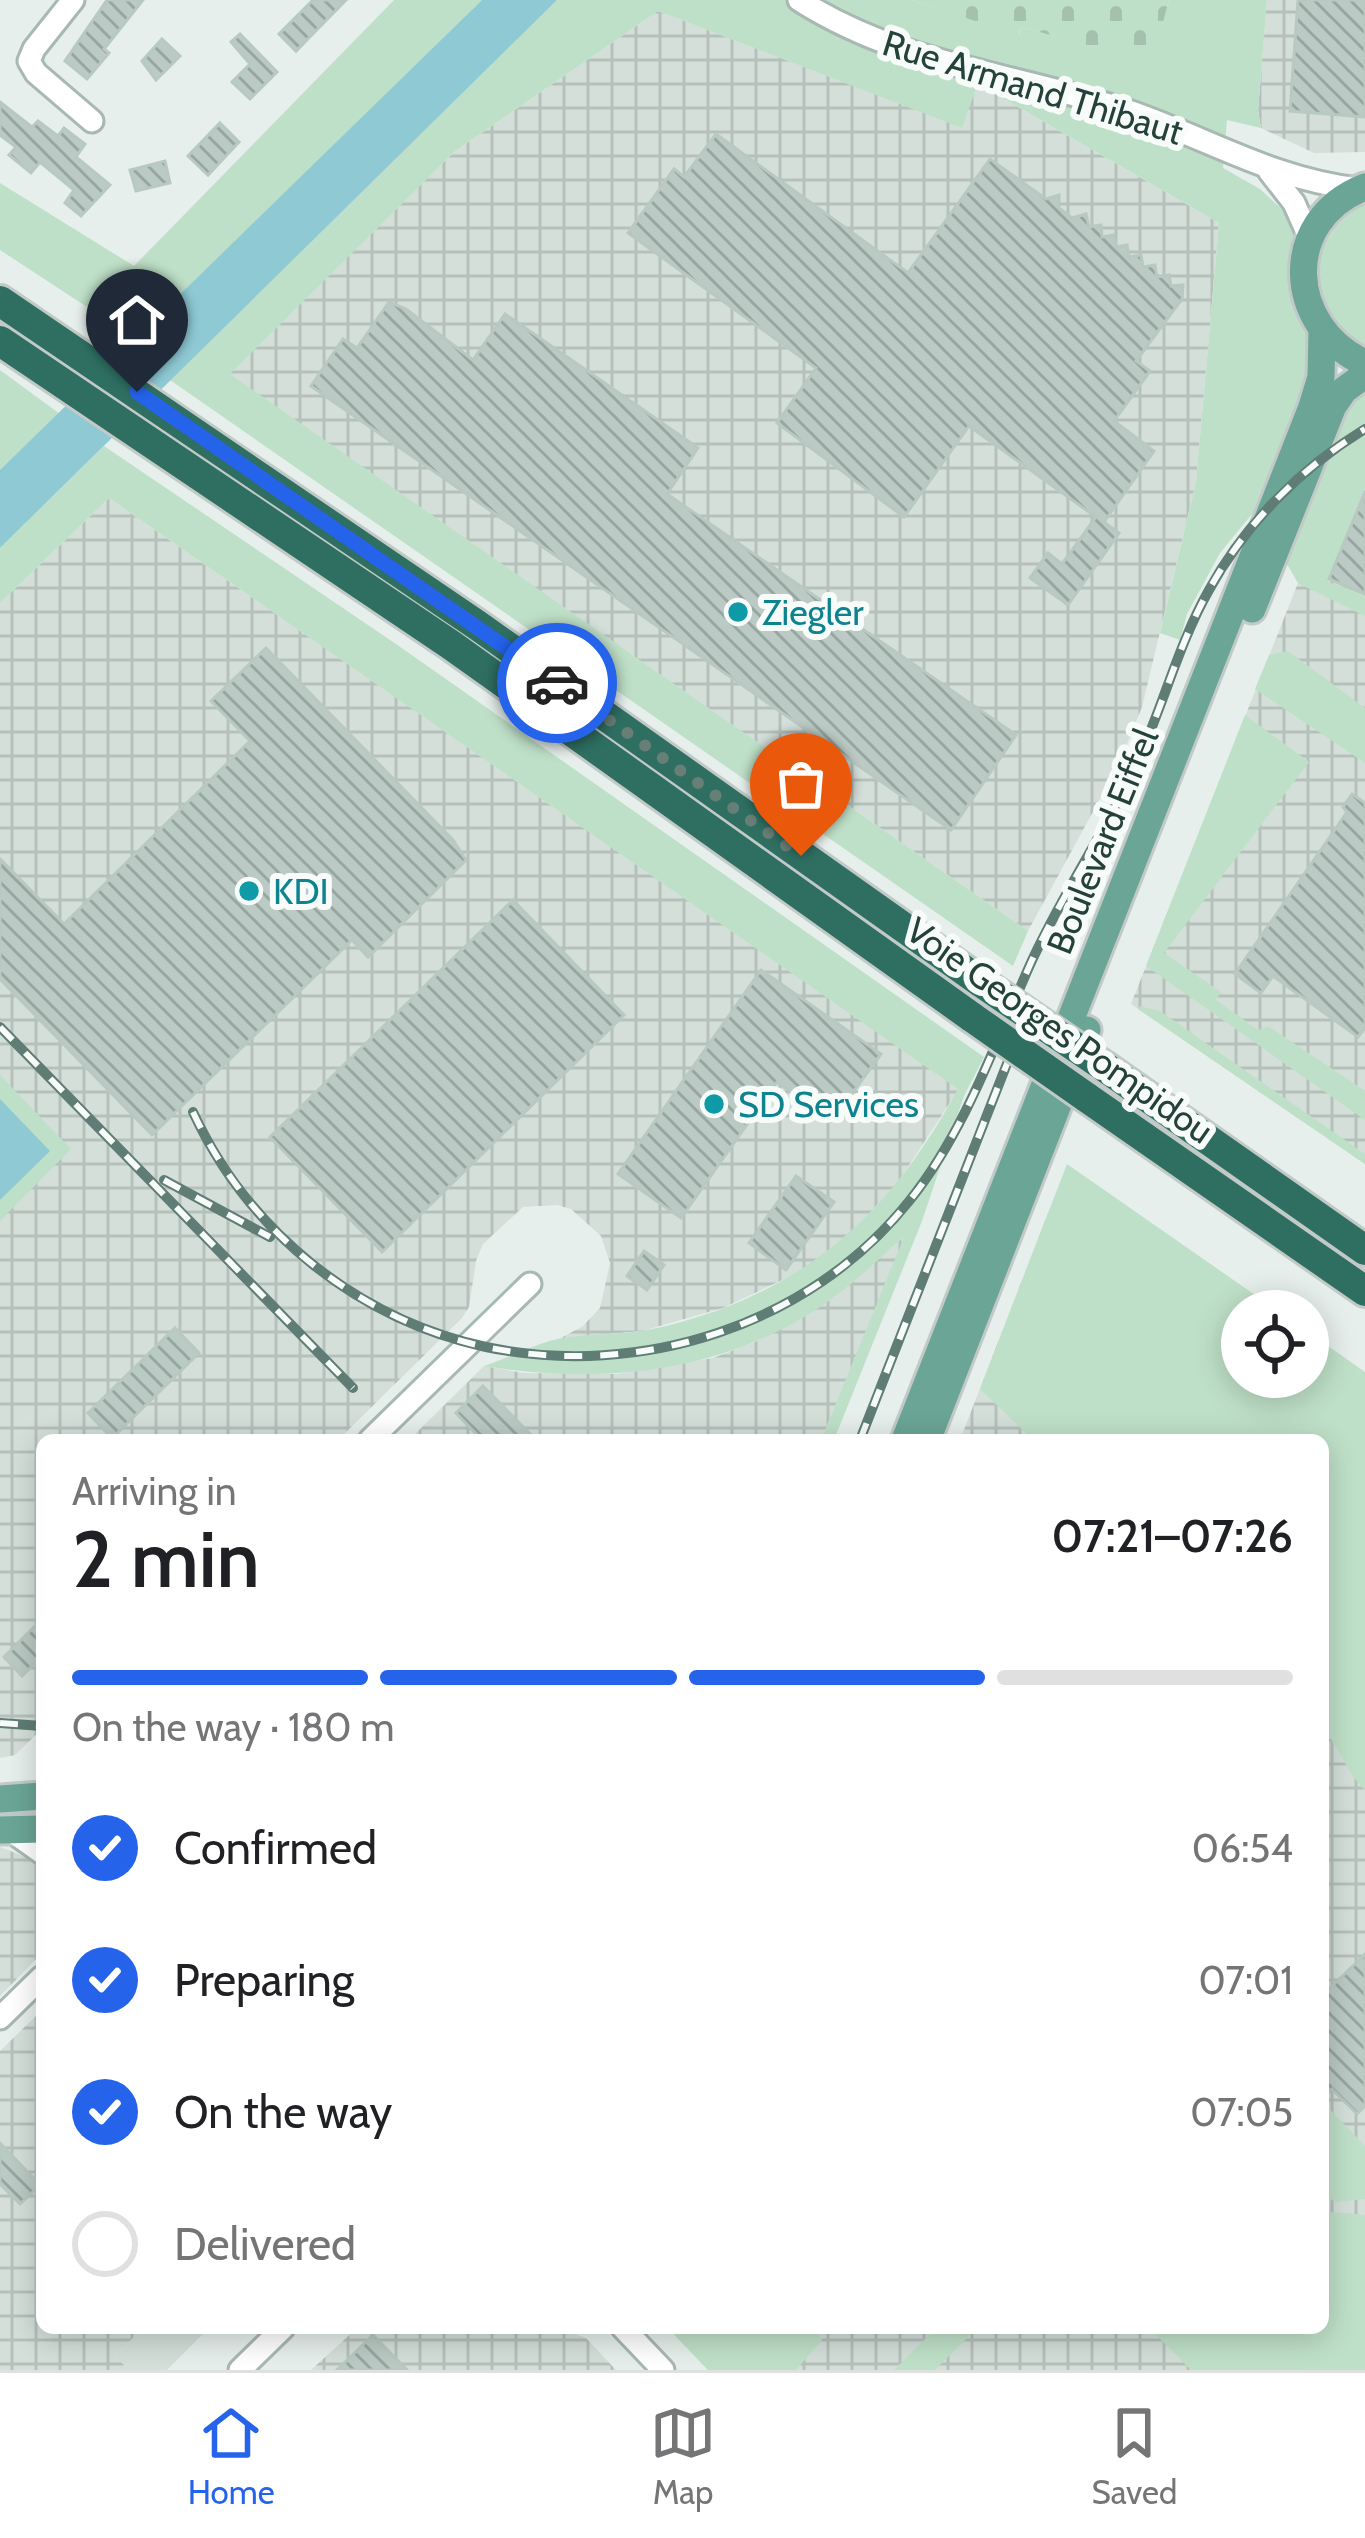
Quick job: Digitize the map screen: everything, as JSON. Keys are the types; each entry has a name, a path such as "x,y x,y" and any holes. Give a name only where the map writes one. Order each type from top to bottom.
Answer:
{"highway":[{"name":"Voie Georges Pompidou","path":"0,301 477,625 1365,1250"},
{"name":"Voie Georges Pompidou","path":"0,341 452,645 1365,1291"}],"main road":[{"path":"1362,188 1330,209 1310,238 1303,286 1322,332 1365,363"},
{"name":"Boulevard Eiffel","path":"907,1434 1312,406 1321,377 1322,332"},
{"name":"Boulevard Eiffel","path":"929,1434 1325,425 1344,390 1365,375"},
{"path":"0,1799 36,1796"},
{"path":"5,1831 36,1829"}],"street":[{"path":"73,0 29,62 36,74 92,121"},
{"name":"Rue Armand Thibaut","path":"799,0 893,47 1128,111 1313,184 1362,188"},
{"path":"1268,170 1294,203 1310,238"},
{"path":"376,1434 530,1284"},
{"path":"5,1831 36,1849"},
{"path":"0,2018 36,1983"},
{"path":"239,2370 277,2334"},
{"path":"628,2334 663,2370"}],"shaded area":[{"path":"1267,0 1365,0 1365,152 1314,153 1261,128 1258,111"},
{"path":"658,11 961,127 976,88 992,92 1219,223 1196,482 1142,707 1119,764 1028,931 229,374 454,152"},
{"path":"1365,450 1365,1164 1131,1004 1346,462"},
{"path":"109,498 959,1089 896,1185 842,1242 795,1274 723,1308 642,1331 561,1338 583,1326 600,1308 610,1263 601,1236 571,1209 523,1207 483,1244 469,1307 462,1318 344,1434 36,1434 36,1735 15,1755 0,1758 0,603"},
{"path":"1048,1213 1221,1359 1221,1398 1290,1398 1365,1431 1365,2370 708,2370 674,2334 1329,2334 1329,1434 962,1434"},
{"path":"906,1235 823,1434 415,1434 484,1366 524,1373 617,1374 713,1358 757,1341 835,1297"},
{"path":"0,1847 36,1865 36,1959 0,1996"},
{"path":"36,2016 36,2334 137,2334 115,2356 124,2365 119,2370 0,2370 0,2051"},
{"path":"137,2334 203,2334 167,2370 119,2370 123,2365 115,2356"},
{"path":"350,2334 575,2334 586,2338 616,2370 311,2370"}],"green space":[{"path":"394,0 482,0 124,350 87,325 87,307 0,250 0,183 134,266"},
{"path":"557,0 911,0 1019,34 1021,27 1151,62 1169,0 1267,0 1258,111 1261,128 1227,120 1223,168 1260,189 1289,216 1295,231 1288,269 1290,295 1308,337 1312,368 1252,514 1220,553 1187,614 1180,640 1160,633 1196,482 1219,223 992,92 976,88 962,128 658,11 454,152 230,374 1028,931 1013,966 170,380"},
{"path":"911,0 1169,0 1152,63 1021,27 1018,35"},
{"path":"1365,204 1365,346 1343,333 1328,316 1317,276 1330,235"},
{"path":"0,370 60,414 0,470"},
{"path":"1365,386 1365,489 1328,582 1365,594 1365,616 1298,583 1284,559 1326,465 1334,418"},
{"path":"104,446 396,644 984,1057 964,1096 922,1221 836,1434 823,1434 904,1237 842,1291 794,1323 710,1357 621,1373 530,1372 484,1366 552,1340 649,1330 713,1312 800,1270 871,1211 903,1175 958,1089 109,498 0,603 0,548"},
{"path":"1288,651 1365,708 1365,763 1255,689 1269,655"},
{"path":"1245,715 1309,762 1164,953 1221,992 1216,1000 1258,1030 1268,1026 1365,1091 1365,1120 1146,966"},
{"path":"1138,1009 1160,1011 1365,1154 1365,1164"},
{"path":"0,1075 71,1149 0,1221"},
{"path":"1067,1164 1248,1290 1221,1290 1221,1398 1329,1398 1329,1347 1365,1372 1365,1790 1329,1738 1329,1434 1027,1434 980,1389"},
{"path":"1329,2108 1365,2146 1365,2199 1329,2199"},
{"path":"1329,2212 1365,2215 1365,2370 1191,2370 1155,2334 1329,2334"},
{"path":"674,2334 818,2334 822,2340 796,2370 708,2370"},
{"path":"930,2334 971,2334 935,2370 894,2370"}],"water":[{"path":"482,0 557,0 0,548 0,470"},
{"path":"0,1099 50,1151 0,1200"}],"building":[{"path":"107,0 143,0 87,79 65,61"},
{"path":"313,0 346,0 296,51 279,34"},
{"path":"1298,0 1365,0 1365,117 1290,111"},
{"path":"240,34 277,72 250,99 232,82 250,64 231,42"},
{"path":"162,39 180,56 156,80 142,61"},
{"path":"0,102 32,127 38,121 58,136 64,128 85,144 76,157 110,185 81,216 65,203 74,190 40,162 31,173 9,155 16,147 0,135"},
{"path":"220,123 239,142 208,175 188,156"},
{"path":"716,134 908,273 990,159 1046,199 1059,195 1059,208 1072,218 1086,214 1089,227 1101,225 1102,237 1114,235 1116,247 1127,245 1129,257 1141,255 1143,267 1155,265 1157,277 1169,275 1171,286 1183,285 1182,299 1136,361 1150,371 1114,421 1154,451 1104,522 1119,533 1068,605 1030,578 1048,553 1062,564 1096,517 969,426 904,517 777,423 816,368 628,233 674,169 684,177"},
{"path":"165,161 170,183 136,191 130,170"},
{"name":"Ziegler","path":"389,302 406,309 473,360 505,314 698,448 667,494 1016,735 951,830 311,386 343,339 357,348"},
{"path":"1365,492 1365,594 1329,579"},
{"name":"KDI","path":"266,648 453,840 466,860 368,957 352,940 152,1135 0,979 0,859 64,924 250,741 211,701"},
{"path":"1352,794 1365,803 1365,1028 1358,1037 1273,976 1261,993 1235,974 1347,812 1343,807"},
{"path":"513,900 624,1015 382,1252 270,1137"},
{"name":"SD Services","path":"761,970 881,1054 832,1121 777,1082 681,1218 618,1174"},
{"path":"796,1176 834,1202 786,1270 749,1243"},
{"path":"644,1251 664,1265 647,1290 627,1276"},
{"path":"175,1328 199,1353 116,1434 108,1434 88,1413"},
{"path":"483,1386 530,1434 476,1434 456,1413"},
{"path":"36,1625 36,1662 22,1676 4,1657"},
{"path":"1365,1954 1365,2106 1357,2114 1332,2089 1329,2092 1329,1989"},
{"path":"0,2143 36,2181 36,2189 20,2204 0,2184"},
{"path":"373,2335 407,2370 337,2370"}],"railway":[{"path":"193,1112 244,1195 312,1264 394,1315 486,1347 544,1355 661,1348 718,1333 773,1310 823,1281 869,1244 910,1200 947,1146 1042,940 1126,785 1189,631 1223,566 1276,499 1365,429"},
{"path":"0,1027 353,1388"},
{"path":"862,1434 1010,1056"},
{"path":"164,1180 270,1237"},
{"path":"0,1723 36,1726"}],"way so far":[{"path":"557,683 801,856"}],"place":[{"name":"Ziegler","path":"738,612"},
{"name":"KDI","path":"249,891"},
{"name":"SD Services","path":"714,1104"}],"route":[{"path":"137,392 557,683"}]}
